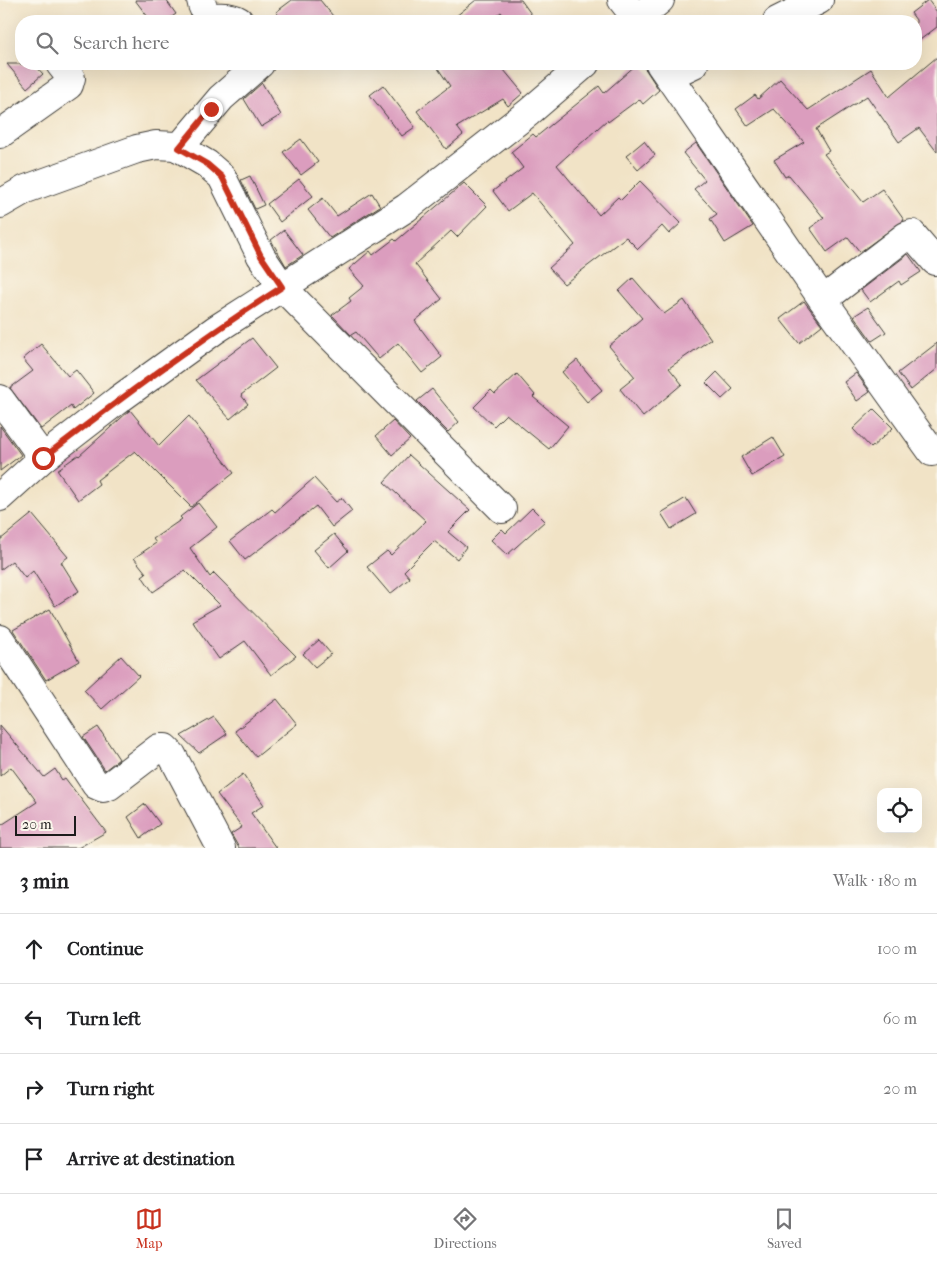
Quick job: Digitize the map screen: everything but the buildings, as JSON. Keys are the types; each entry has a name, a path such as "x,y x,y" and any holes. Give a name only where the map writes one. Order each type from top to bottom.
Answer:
{"street":[{"path":"201,0 202,9 209,15"},
{"path":"631,13 660,0"},
{"path":"789,15 819,0"},
{"path":"0,134 70,85 71,78 65,70"},
{"path":"179,148 221,98 253,70"},
{"path":"0,497 43,458 118,400 215,330 398,214 528,113 578,70"},
{"path":"665,70 823,300 932,452"},
{"path":"0,204 26,189 156,145 179,148 207,164 222,177 261,256 282,287 502,509"},
{"path":"823,300 906,236 912,234 916,237 935,261"},
{"path":"0,400 43,458"},
{"path":"0,639 96,785 104,788 109,786 159,748 165,748 172,755 221,848"}],"route":[{"path":"43,458 118,400 215,330 282,287 270,272 261,256 222,177 207,164 179,148 211,109"}]}
